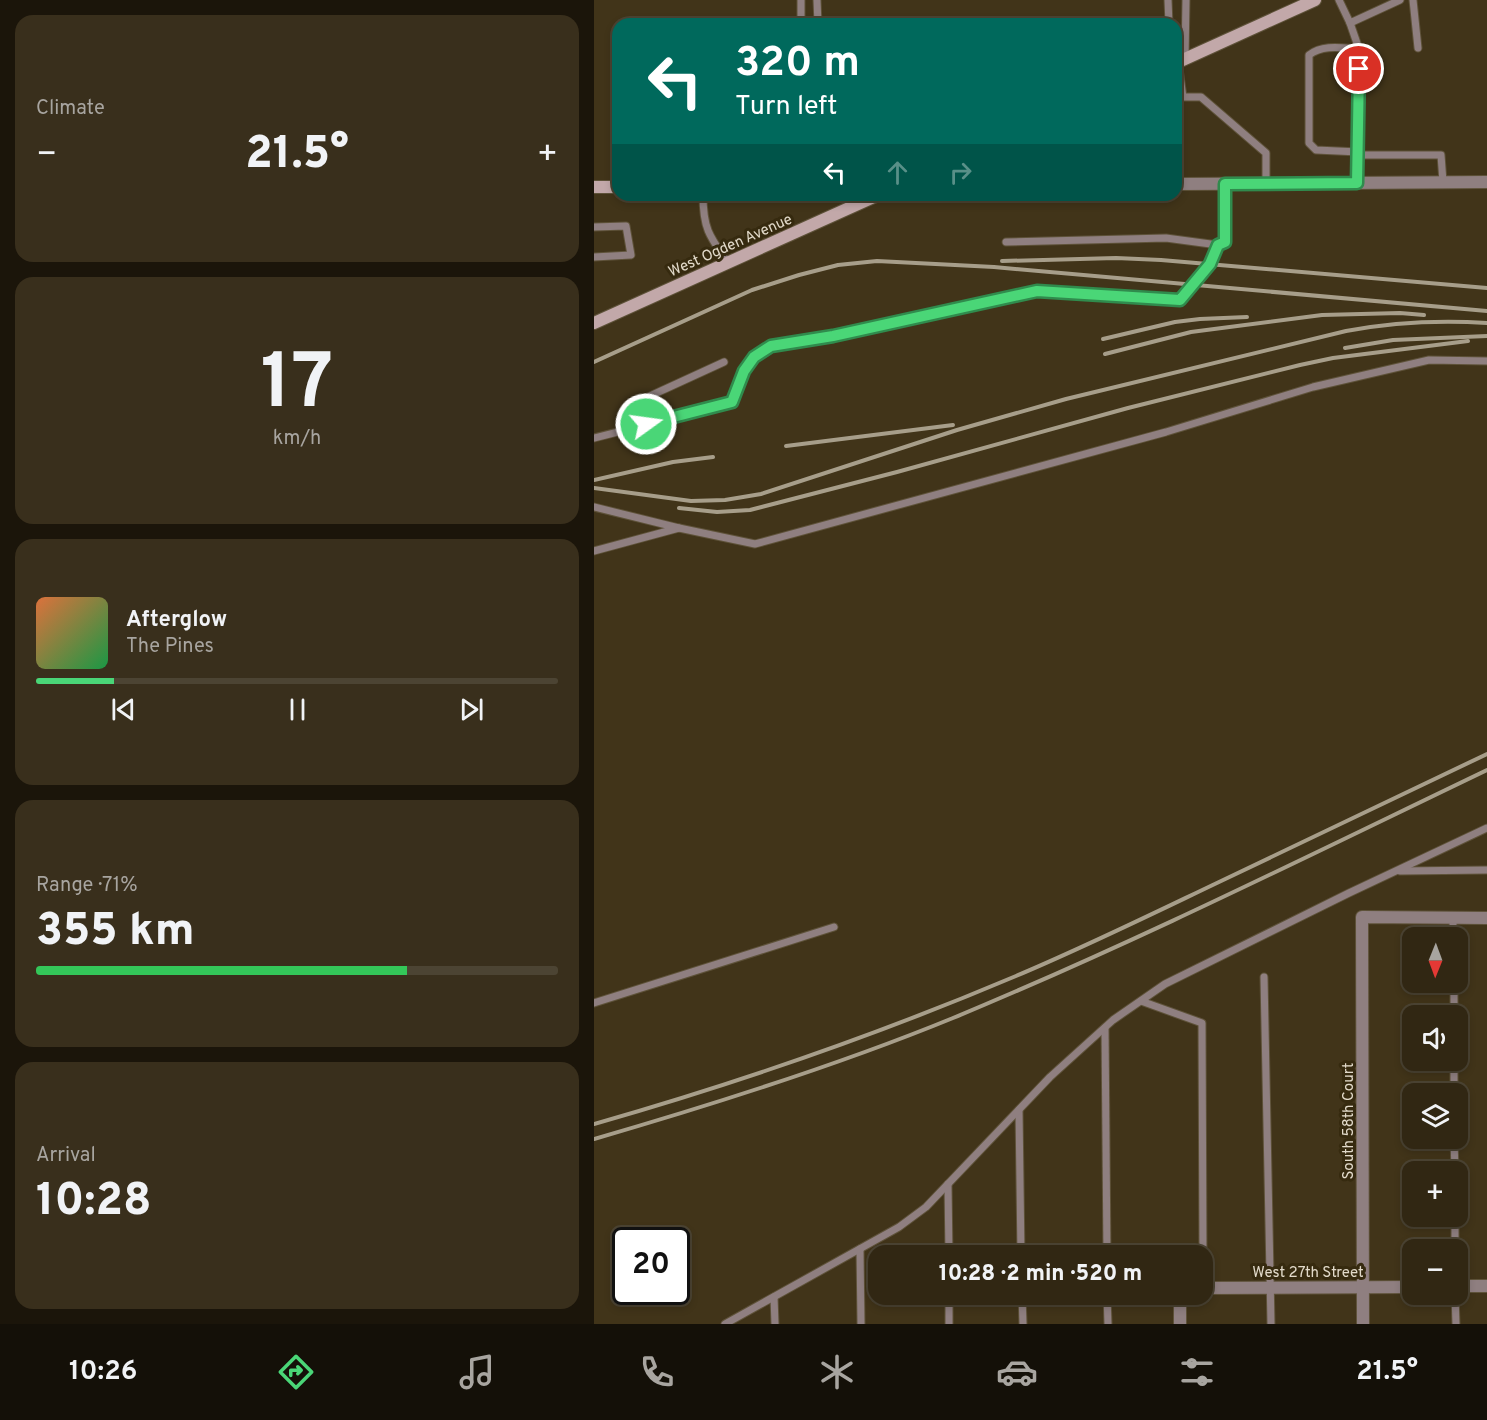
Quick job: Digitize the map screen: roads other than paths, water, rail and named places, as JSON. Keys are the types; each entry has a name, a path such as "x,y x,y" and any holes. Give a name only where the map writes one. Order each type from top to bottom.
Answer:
{"main road":[{"path":"1182,60 1315,0"},
{"path":"594,187 612,187"},
{"name":"West Ogden Avenue","path":"594,323 865,201"}],"street":[{"path":"1182,184 1487,182"},
{"name":"South 58th Court","path":"1363,1324 1362,917 1453,918"},
{"path":"1453,918 1487,918"},
{"path":"1468,1286 1487,1286"},
{"name":"West 27th Street","path":"1213,1288 1402,1287"},
{"path":"1180,1305 1180,1324"}],"lane":[{"path":"801,0 801,18"},
{"path":"817,0 818,18"},
{"path":"1168,0 1169,18"},
{"path":"1182,41 1186,0"},
{"path":"1339,0 1359,49 1357,183"},
{"path":"1350,23 1400,0"},
{"path":"1413,0 1418,48"},
{"path":"1359,49 1322,47 1309,55 1309,143 1317,150 1441,155 1443,182"},
{"path":"1182,85 1183,97 1201,97 1266,153 1266,183"},
{"path":"1006,242 1166,238 1218,245 1225,242 1225,184"},
{"path":"703,201 704,224 709,237 728,262"},
{"path":"594,227 626,226 631,255 594,256"},
{"path":"594,438 732,402 744,371 754,357 771,346 833,336 1037,291 1180,300 1210,264 1218,245"},
{"path":"594,507 755,544 1166,432 1312,387 1429,360 1487,361"},
{"path":"646,424 639,401 724,362"},
{"path":"594,551 680,528"},
{"path":"724,1324 899,1227 917,1214 1050,1077 1105,1028 1165,984 1487,828"},
{"path":"1397,871 1487,870"},
{"path":"1453,918 1453,927"},
{"path":"594,1003 834,927"},
{"path":"1264,977 1271,1324"},
{"path":"1141,1001 1202,1023 1203,1245"},
{"path":"1105,1028 1107,1245"},
{"path":"1019,1110 1021,1245"},
{"path":"948,1184 949,1245"},
{"path":"860,1249 861,1324"},
{"path":"774,1297 775,1324"},
{"path":"949,1305 949,1324"},
{"path":"1022,1305 1023,1324"},
{"path":"1107,1305 1108,1324"},
{"path":"1455,1305 1455,1324"}],"railway":[{"path":"1002,261 1116,258 1161,260 1487,288"},
{"path":"594,362 752,290 838,265 877,261 994,267 1487,311"},
{"path":"1105,354 1191,332 1322,315 1400,313 1424,315"},
{"path":"1103,339 1175,322 1247,317"},
{"path":"594,488 691,501 725,500 761,494 957,430 1066,399 1346,331 1416,322 1487,323"},
{"path":"1345,348 1393,340 1487,336"},
{"path":"679,508 717,512 750,510 1128,408 1300,365 1333,358 1468,341"},
{"path":"786,446 953,425"},
{"path":"594,480 673,462 713,457"},
{"path":"594,1124 701,1092 808,1056 913,1018 1016,976 1118,930 1487,754"},
{"path":"594,1139 775,1083 909,1036 953,1018 1155,929 1487,770"}]}
